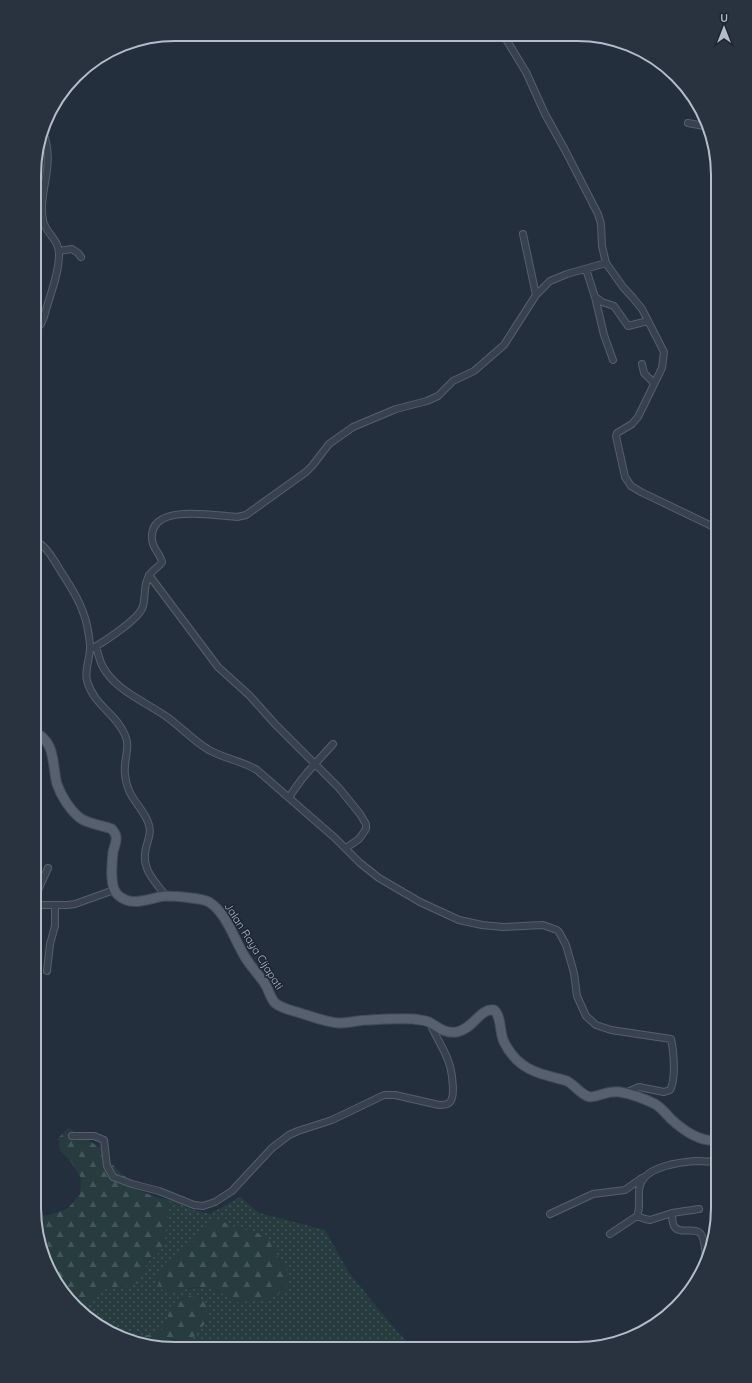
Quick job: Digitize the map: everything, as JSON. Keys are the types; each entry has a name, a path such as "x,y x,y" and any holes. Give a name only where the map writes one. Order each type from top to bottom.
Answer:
{"main road":[{"path":"41,737 49,746 52,753 57,784 66,803 80,817 112,829 115,833 116,838 113,851 112,878 114,890"},
{"name":"Jalan Raya Cijapati","path":"114,890 121,898 130,901 146,901 166,896 201,899 210,902 216,907 226,921 246,959 266,986 272,999 279,1006 316,1018 339,1023 385,1019 413,1019 430,1023 447,1032 457,1032 470,1026 484,1012 494,1010 498,1016 502,1038 507,1049 527,1069 567,1081 582,1093 590,1097 614,1092 625,1093 655,1104 674,1122 690,1133 703,1139 711,1140"}],"street":[{"path":"507,41 526,72 545,114 598,214 602,246 606,263 642,310 664,352 662,368 638,417 632,424 617,433 616,436 625,477 631,486 641,492 711,526"},
{"path":"688,123 701,126"},
{"path":"41,324 56,273 59,251 54,239 42,219 42,205 48,154 45,143"},
{"path":"523,234 536,295"},
{"path":"59,251 72,249 81,257"},
{"path":"90,650 112,636 140,613 143,608 145,587 149,575 162,562 153,546 151,538 153,530 162,519 179,514 237,517 246,515 306,472 328,444 335,438 353,427 373,418 396,409 427,401 438,396 453,381 474,370 504,345 536,295 550,281 567,274 606,263"},
{"path":"586,269 604,335 613,360"},
{"path":"595,298 614,306 628,326 648,321"},
{"path":"642,364 644,373 654,383"},
{"path":"41,545 50,555 82,607 86,621 90,650 86,670 88,681 96,700 126,735 127,747 124,767 128,788 130,795 148,822 150,832 145,854 146,867 152,879 166,896"},
{"path":"149,575 218,667 248,695 314,764 327,775 344,793 365,821 366,826 364,833 353,844 346,848"},
{"path":"96,646 106,672 131,695 166,716 210,751 250,765 257,770 346,848 360,863 379,878 420,902 459,920 482,925 503,927 543,925 557,930 566,945 574,973 577,996 586,1016 596,1025 611,1030 671,1039 673,1052 673,1079 670,1090 664,1092 639,1087 625,1093"},
{"path":"289,798 314,764 333,744"},
{"path":"41,884 48,868"},
{"path":"41,905 75,904 114,890"},
{"path":"47,971 50,944 55,926 55,905"},
{"path":"72,1136 94,1136 104,1140 108,1170 115,1178 159,1191 194,1205 203,1206 211,1204 232,1191 272,1148 289,1135 298,1131 332,1120 384,1096 399,1096 439,1105 450,1102 453,1086 450,1066 430,1023"},
{"path":"550,1214 593,1194 625,1190 645,1176 664,1167 678,1163 711,1161"},
{"path":"610,1234 637,1216 639,1189 645,1176"},
{"path":"637,1216 648,1220 672,1213 699,1209"},
{"path":"672,1213 675,1227 681,1230 696,1231 701,1234 704,1249"}],"green space":[{"path":"69,1128 102,1149 111,1163 123,1175 131,1180 132,1187 155,1197 170,1200 166,1236 163,1246 157,1255 149,1259 138,1283 128,1286 108,1288 99,1292 83,1306 69,1290 51,1259 41,1217 41,1216 50,1215 64,1210 69,1207 80,1194 81,1178 71,1162 60,1150 58,1138"},
{"path":"240,1197 259,1213 325,1230 349,1273 407,1342 190,1342 207,1321 207,1312 170,1307 165,1327 157,1334 137,1336 123,1332 108,1324 83,1306 99,1292 108,1288 128,1286 138,1283 149,1259 157,1255 166,1236 170,1200 194,1210 210,1214","holes":["210,1223 224,1223 255,1232 276,1254 282,1263 279,1293 263,1299 237,1302 233,1298 207,1287 168,1291 181,1254 197,1239"]},
{"path":"220,1219 231,1226 262,1235 270,1240 289,1276 287,1285 282,1291 268,1298 251,1302 237,1302 233,1298 207,1287 189,1288 179,1291 162,1290 159,1286 157,1276 165,1263 186,1250 197,1239 206,1226"},
{"path":"187,1295 205,1301 207,1321 190,1342 158,1341 140,1337 132,1334 137,1336 157,1334 165,1327 170,1307 178,1299"}]}
